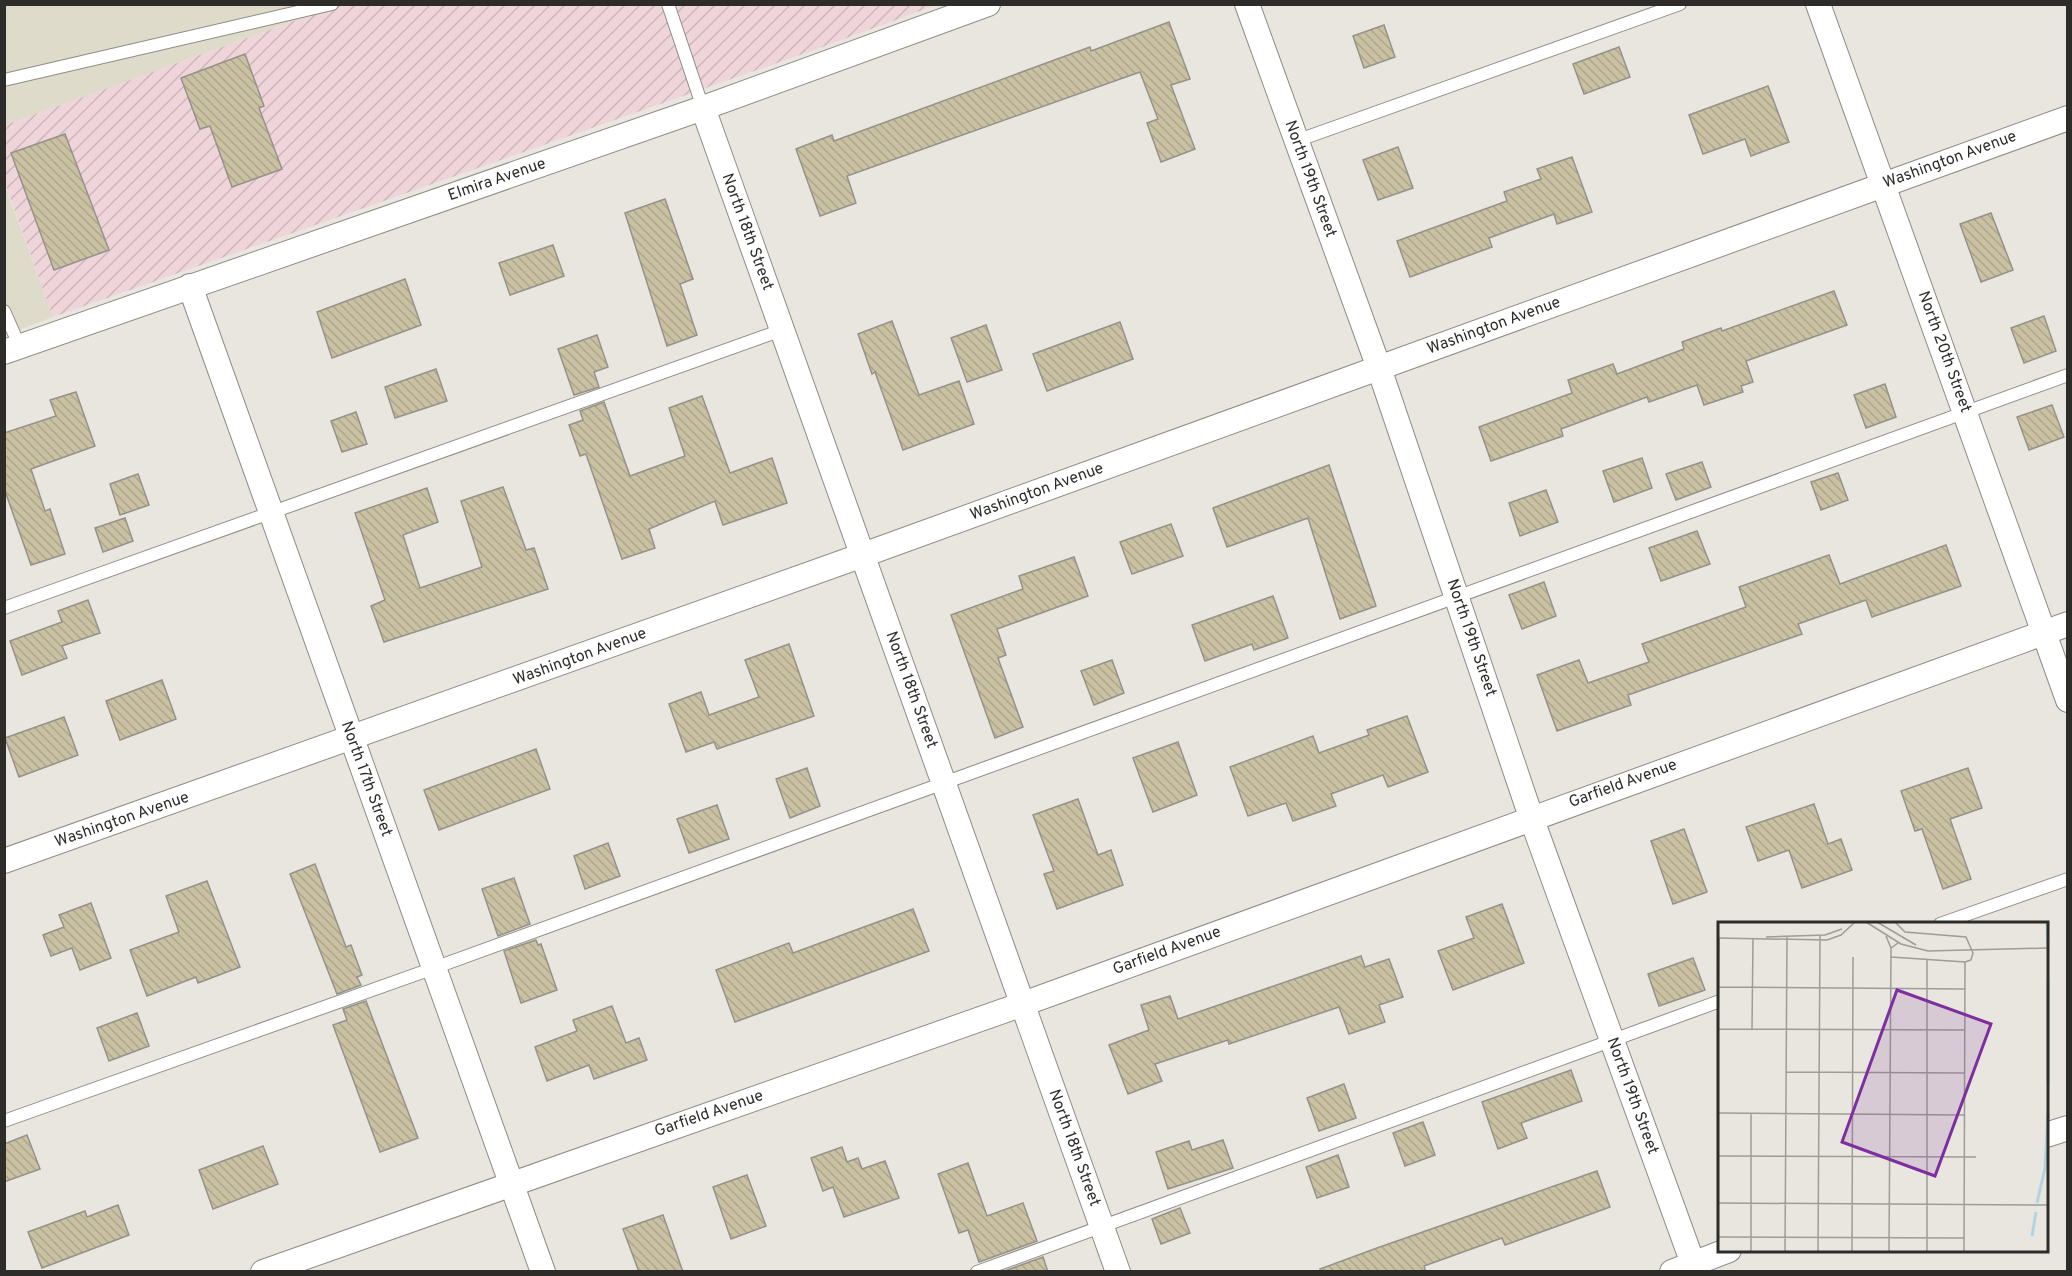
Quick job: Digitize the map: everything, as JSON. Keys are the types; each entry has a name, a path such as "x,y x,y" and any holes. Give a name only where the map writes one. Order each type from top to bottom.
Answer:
{"street":[{"name":"Elmira Avenue","path":"12,350 703,108 988,4"},
{"name":"North 19th Street","path":"1247,4 1379,368 1531,817 1612,1039 1687,1269"},
{"name":"North 20th Street","path":"1818,4 1966,412 2067,700"},
{"name":"North 18th Street","path":"703,108 1118,1272"},
{"name":"Washington Avenue","path":"4,861 863,555 2067,118"},
{"name":"North 17th Street","path":"190,286 543,1272"},
{"name":"Garfield Avenue","path":"263,1272 1023,1004 1531,817 2067,624"},
{"path":"2048,1135 2067,1128"},
{"path":"1687,1269 1727,1252"}],"lane":[{"path":"4,80 332,4"},
{"path":"668,4 703,108"},
{"path":"1296,141 1680,4"},
{"path":"4,311 12,350"},
{"path":"4,608 782,330"},
{"path":"4,1120 434,968 2067,375"},
{"path":"1946,922 2067,879"},
{"path":"977,1272 1718,1001"}],"shaded area":[{"path":"5,5 338,5 5,125"},
{"path":"338,5 936,5 817,49 53,317 5,183 5,125"},
{"path":"4,183 53,317 5,335 4,335"}],"building":[{"path":"1169,22 1190,79 1171,85 1195,149 1161,162 1147,123 1158,119 1140,72 847,176 856,203 820,216 796,149 832,135 834,141 1090,47 1091,51"},
{"path":"1384,25 1395,57 1364,68 1353,36"},
{"path":"1619,47 1630,77 1584,94 1573,64"},
{"path":"245,54 264,106 259,108 282,169 232,187 210,126 200,129 181,78"},
{"path":"1768,86 1789,142 1751,156 1745,139 1703,154 1689,115"},
{"path":"65,134 109,250 54,270 11,153"},
{"path":"1398,147 1413,188 1378,200 1363,160"},
{"path":"1572,157 1592,212 1557,224 1554,214 1489,238 1492,247 1410,277 1397,241 1507,201 1504,192 1541,179 1537,169"},
{"path":"665,199 693,279 680,284 697,335 667,346 625,213"},
{"path":"1991,213 2013,270 1981,282 1960,224"},
{"path":"553,245 564,276 510,295 499,263"},
{"path":"405,279 421,325 332,358 317,312"},
{"path":"1834,291 1847,325 1746,361 1753,382 1741,386 1743,392 1704,405 1697,385 1649,402 1647,397 1561,429 1563,436 1491,461 1479,427 1572,393 1568,380 1613,364 1617,374 1684,349 1682,342 1721,328 1722,331"},
{"path":"2044,316 2056,351 2024,363 2011,328"},
{"path":"892,321 919,395 959,381 974,424 903,450 875,372 872,374 858,334"},
{"path":"1120,322 1133,359 1047,391 1033,354"},
{"path":"986,325 1002,370 967,382 951,338"},
{"path":"597,335 608,367 594,372 599,387 574,395 558,349"},
{"path":"436,369 447,401 395,418 385,387"},
{"path":"1885,384 1896,417 1866,428 1854,395"},
{"path":"76,392 95,446 31,469 45,511 50,509 65,554 31,565 4,488 4,433 56,416 50,400"},
{"path":"702,396 730,473 772,458 787,503 723,525 715,501 649,529 655,548 622,559 586,454 580,456 569,425 583,420 580,411 604,402 630,476 685,456 669,408"},
{"path":"2052,405 2064,437 2029,450 2017,417"},
{"path":"356,412 367,444 342,452 331,421"},
{"path":"1642,458 1652,488 1614,502 1603,471"},
{"path":"1702,462 1711,487 1676,500 1666,474"},
{"path":"1329,465 1376,606 1340,619 1308,518 1227,547 1213,508"},
{"path":"1838,473 1848,500 1821,510 1811,482"},
{"path":"138,474 149,505 120,515 110,484"},
{"path":"503,487 526,550 534,548 548,589 384,642 371,606 385,600 355,513 427,488 438,522 403,535 420,588 482,567 461,501"},
{"path":"1546,490 1558,522 1520,536 1509,503"},
{"path":"125,518 133,541 103,552 95,528"},
{"path":"1171,524 1183,556 1132,574 1120,542"},
{"path":"1697,531 1710,564 1661,581 1649,548"},
{"path":"1946,545 1961,586 1872,617 1866,600 1798,624 1802,634 1628,695 1631,705 1557,731 1537,675 1579,660 1588,683 1649,662 1642,644 1746,607 1739,587 1829,555 1840,584"},
{"path":"1074,557 1088,596 997,629 1006,655 998,658 1023,727 995,738 951,615 1023,589 1019,576"},
{"path":"1544,582 1556,616 1522,629 1509,595"},
{"path":"1273,596 1288,638 1254,650 1252,644 1205,661 1192,625"},
{"path":"88,600 100,633 62,646 67,658 22,675 10,641 62,622 58,611"},
{"path":"789,644 814,716 717,749 714,742 686,752 669,704 701,692 709,715 759,697 745,660"},
{"path":"1112,660 1124,693 1094,705 1081,671"},
{"path":"162,680 176,719 120,740 106,701"},
{"path":"1407,716 1428,772 1388,787 1383,775 1331,794 1336,806 1293,821 1286,803 1248,816 1230,767 1313,736 1319,753 1369,735 1367,730"},
{"path":"64,717 78,755 19,777 5,738"},
{"path":"1178,742 1197,795 1153,812 1133,758"},
{"path":"536,749 550,789 439,830 424,790"},
{"path":"807,768 820,806 790,818 776,779"},
{"path":"1968,768 1982,808 1950,819 1971,879 1943,889 1922,829 1915,831 1901,791"},
{"path":"1078,799 1098,855 1111,850 1123,885 1057,909 1044,874 1054,871 1033,815"},
{"path":"1814,804 1828,844 1841,839 1852,870 1802,888 1789,850 1758,861 1746,827"},
{"path":"717,805 729,839 689,853 677,819"},
{"path":"1684,829 1707,892 1673,904 1651,841"},
{"path":"608,843 620,876 585,889 574,856"},
{"path":"315,864 346,947 351,945 362,975 357,977 361,985 337,994 290,874"},
{"path":"514,878 530,924 498,936 482,889"},
{"path":"207,881 240,967 198,983 196,977 147,996 130,950 179,932 166,896"},
{"path":"91,903 111,958 80,970 72,948 51,956 43,935 64,927 59,915"},
{"path":"1502,904 1524,963 1453,990 1438,951 1474,938 1466,917"},
{"path":"913,909 929,951 735,1022 716,970 789,943 793,953"},
{"path":"536,940 538,945 541,944 557,990 521,1003 504,951"},
{"path":"1361,956 1365,967 1389,959 1403,997 1379,1005 1385,1022 1349,1034 1339,1007 1229,1044 1228,1040 1155,1064 1162,1081 1128,1094 1109,1045 1149,1030 1141,1005 1170,996 1178,1019"},
{"path":"1693,958 1705,990 1659,1006 1648,974"},
{"path":"366,1001 418,1138 380,1152 333,1025 347,1020 343,1009"},
{"path":"612,1006 626,1043 639,1038 647,1060 594,1079 589,1065 547,1081 535,1047 577,1031 573,1020"},
{"path":"137,1013 149,1046 109,1061 97,1028"},
{"path":"1571,1070 1582,1101 1521,1123 1527,1138 1498,1149 1482,1102"},
{"path":"1344,1084 1356,1118 1319,1131 1307,1098"},
{"path":"1423,1122 1435,1155 1405,1166 1393,1133"},
{"path":"27,1135 40,1169 4,1182 4,1144"},
{"path":"1223,1140 1233,1168 1168,1189 1156,1152 1189,1141 1192,1150"},
{"path":"263,1146 278,1184 213,1209 199,1170"},
{"path":"842,1147 847,1162 858,1158 862,1169 885,1161 899,1198 844,1217 833,1187 823,1191 811,1158"},
{"path":"1338,1155 1349,1187 1317,1198 1306,1167"},
{"path":"968,1163 987,1216 1023,1203 1037,1241 979,1262 968,1230 959,1233 938,1174"},
{"path":"1597,1171 1610,1207 1505,1245 1502,1238 1424,1266 1426,1272 1320,1272 1320,1269 1377,1248"},
{"path":"747,1175 766,1226 731,1239 713,1187"},
{"path":"118,1205 129,1235 42,1268 28,1232 85,1211 87,1217"},
{"path":"1180,1208 1190,1233 1161,1244 1152,1219"},
{"path":"663,1215 683,1272 639,1272 623,1229"},
{"path":"1043,1257 1048,1272 1002,1272"}]}
